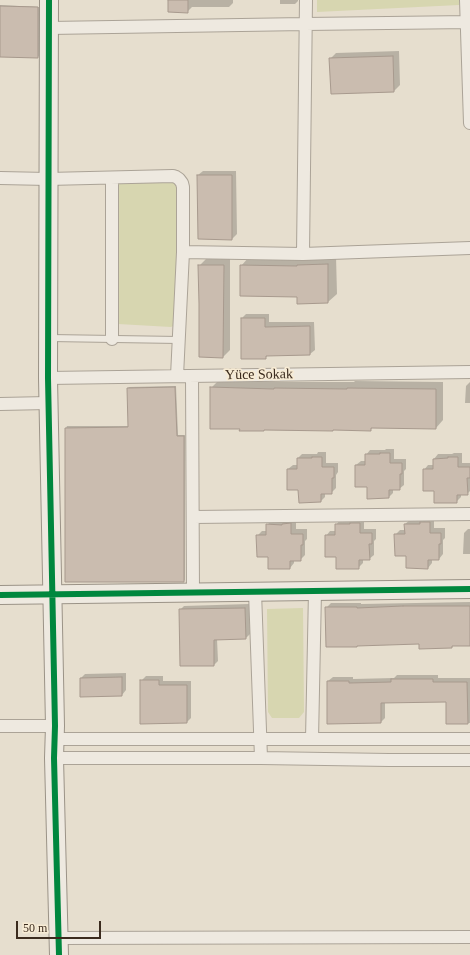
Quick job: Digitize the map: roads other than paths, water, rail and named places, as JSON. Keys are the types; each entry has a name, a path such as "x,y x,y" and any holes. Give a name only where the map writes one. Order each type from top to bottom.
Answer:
{"street":[{"path":"49,0 48,403 59,946 470,937"},
{"path":"303,254 306,0"},
{"path":"466,0 468,22 470,123"},
{"path":"49,28 468,22"},
{"path":"0,178 48,179 173,176 179,179 183,187 183,252 177,376"},
{"path":"112,178 112,339"},
{"path":"183,252 303,254 470,248"},
{"name":"Yüce Sokak","path":"48,378 470,372"},
{"path":"192,376 193,593"},
{"path":"0,404 48,403"},
{"path":"193,517 470,514"},
{"path":"0,595 470,588"},
{"path":"312,739 315,591"},
{"path":"255,592 261,758"},
{"path":"0,726 55,732 260,739 470,739"},
{"path":"54,758 470,760"}],"lane":[{"path":"48,338 179,340"}]}
